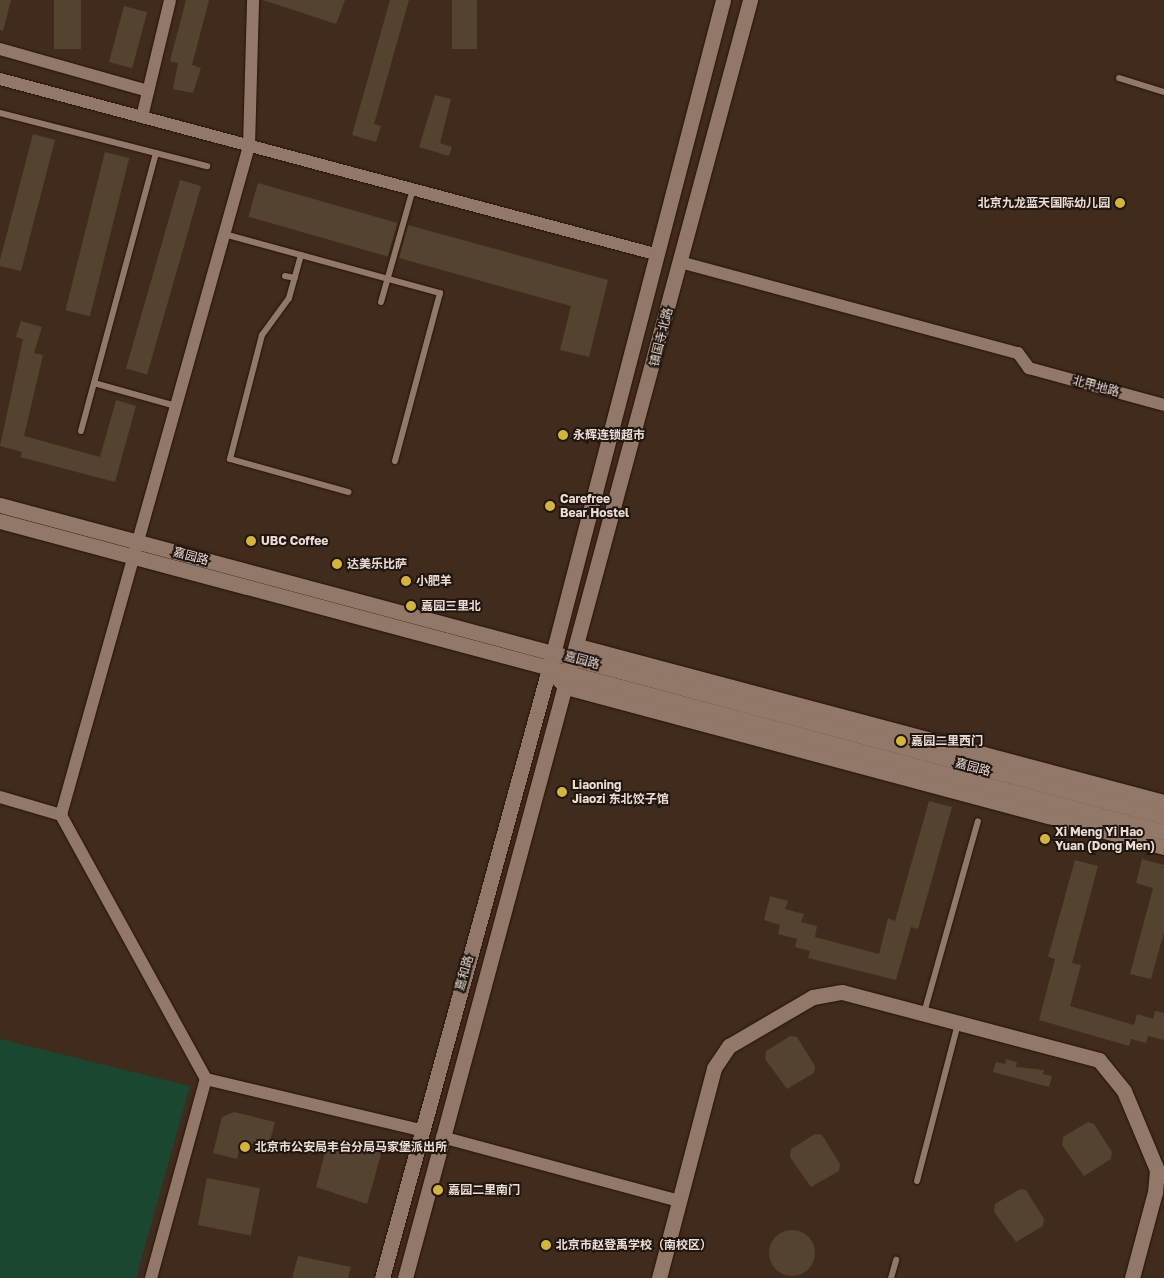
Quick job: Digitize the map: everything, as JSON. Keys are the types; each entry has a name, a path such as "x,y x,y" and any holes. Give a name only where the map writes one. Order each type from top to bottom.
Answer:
{"street":[{"path":"142,117 170,0"},
{"path":"151,1278 206,1079 61,815 249,146 253,0"},
{"path":"549,669 655,254 723,0"},
{"name":"镇国寺北路","path":"568,681 750,0"},
{"path":"0,49 148,91"},
{"path":"0,79 655,254"},
{"name":"北甲地路","path":"680,262 1018,352 1029,368 1164,405"},
{"name":"嘉园路","path":"0,505 553,652 576,652 1164,817"},
{"name":"嘉园路","path":"0,521 549,669 568,681 1164,832"},
{"path":"576,652 1164,802"},
{"name":"嘉和路","path":"382,1278 420,1130 549,669"},
{"path":"568,681 1164,847"},
{"name":"嘉和路","path":"405,1278 442,1136 568,681"},
{"path":"0,797 61,815"},
{"path":"659,1278 714,1068 728,1046 820,996 842,992 1099,1060 1124,1091 1156,1170 1155,1192 1132,1278"},
{"path":"206,1079 420,1130"},
{"path":"442,1136 679,1201"}],"lane":[{"path":"1119,78 1164,92"},
{"path":"0,113 206,166"},
{"path":"81,431 156,153"},
{"path":"381,302 412,189"},
{"path":"224,234 440,293 395,461"},
{"path":"301,255 289,298 262,335 230,459 348,492"},
{"path":"285,276 295,278"},
{"path":"94,383 176,406"},
{"path":"924,1014 978,822"},
{"path":"917,1181 958,1022"},
{"path":"891,1278 896,1260"}],"green space":[{"path":"0,1039 190,1086 136,1278 0,1278"}],"building":[{"path":"0,0 11,0 3,31 0,30"},
{"path":"54,0 81,0 81,49 54,49"},
{"path":"186,0 209,0 192,65 201,68 193,93 173,89 178,63 170,61"},
{"path":"263,0 345,0 336,24"},
{"path":"390,0 409,0 374,124 381,126 376,142 352,135"},
{"path":"452,0 477,0 477,49 452,49"},
{"path":"124,6 147,12 132,68 109,62"},
{"path":"435,95 451,99 440,143 452,147 449,156 419,147"},
{"path":"33,134 55,140 21,271 0,266 0,260"},
{"path":"105,152 129,158 90,316 66,310"},
{"path":"180,180 201,186 147,374 126,368"},
{"path":"258,183 397,223 388,257 248,217"},
{"path":"408,225 608,280 589,357 560,350 571,306 399,258"},
{"path":"21,321 42,327 34,353 43,355 24,436 100,457 116,400 136,406 115,482 20,457 22,452 0,446 23,339 16,337"},
{"path":"929,801 952,807 918,929 911,927 896,980 808,958 810,951 795,947 797,939 778,934 780,925 764,920 770,896 788,901 785,909 804,914 801,922 817,926 815,937 879,954 888,918 895,921"},
{"path":"1142,859 1164,865 1164,932 1151,979 1130,974 1153,888 1136,883"},
{"path":"1075,860 1098,866 1072,963 1081,965 1070,1006 1134,1025 1137,1014 1153,1019 1155,1011 1164,1013 1164,1040 1148,1036 1146,1043 1131,1039 1129,1046 1039,1020 1055,959 1048,957"},
{"path":"790,1036 797,1037 815,1066 814,1073 787,1089 765,1059 766,1051"},
{"path":"1006,1059 1017,1062 1016,1067 1044,1070 1043,1074 1052,1076 1049,1087 993,1072 996,1062 1005,1064"},
{"path":"234,1112 275,1122 268,1148 241,1141 237,1159 213,1153 222,1117"},
{"path":"1088,1122 1094,1124 1112,1152 1111,1159 1084,1176 1062,1145 1063,1137"},
{"path":"815,1134 822,1135 840,1164 839,1171 811,1187 790,1157 791,1149"},
{"path":"328,1141 382,1151 367,1204 316,1187"},
{"path":"207,1178 260,1188 251,1235 198,1225"},
{"path":"1020,1189 1026,1190 1044,1219 1043,1226 1016,1242 994,1212 995,1204"},
{"path":"792,1230 805,1234 811,1240 815,1253 811,1266 805,1272 792,1276 779,1272 773,1266 769,1253 773,1240 779,1234"},
{"path":"298,1256 351,1267 348,1278 292,1278"}],"place":[{"name":"北京九龙蓝天国际幼儿园","path":"1120,203"},
{"name":"永辉连锁超市","path":"563,435"},
{"name":"Carefree Bear Hostel","path":"550,506"},
{"name":"UBC Coffee","path":"251,541"},
{"name":"达美乐比萨","path":"337,564"},
{"name":"小肥羊","path":"406,581"},
{"name":"嘉园三里北","path":"411,606"},
{"name":"嘉园二里西门","path":"901,741"},
{"name":"Liaoning Jiaozi 东北饺子馆","path":"562,792"},
{"name":"Xi Meng Yi Hao Yuan (Dong Men)","path":"1045,839"},
{"name":"北京市公安局丰台分局马家堡派出所","path":"245,1147"},
{"name":"嘉园二里南门","path":"438,1190"},
{"name":"北京市赵登禹学校（南校区）","path":"546,1245"}]}
